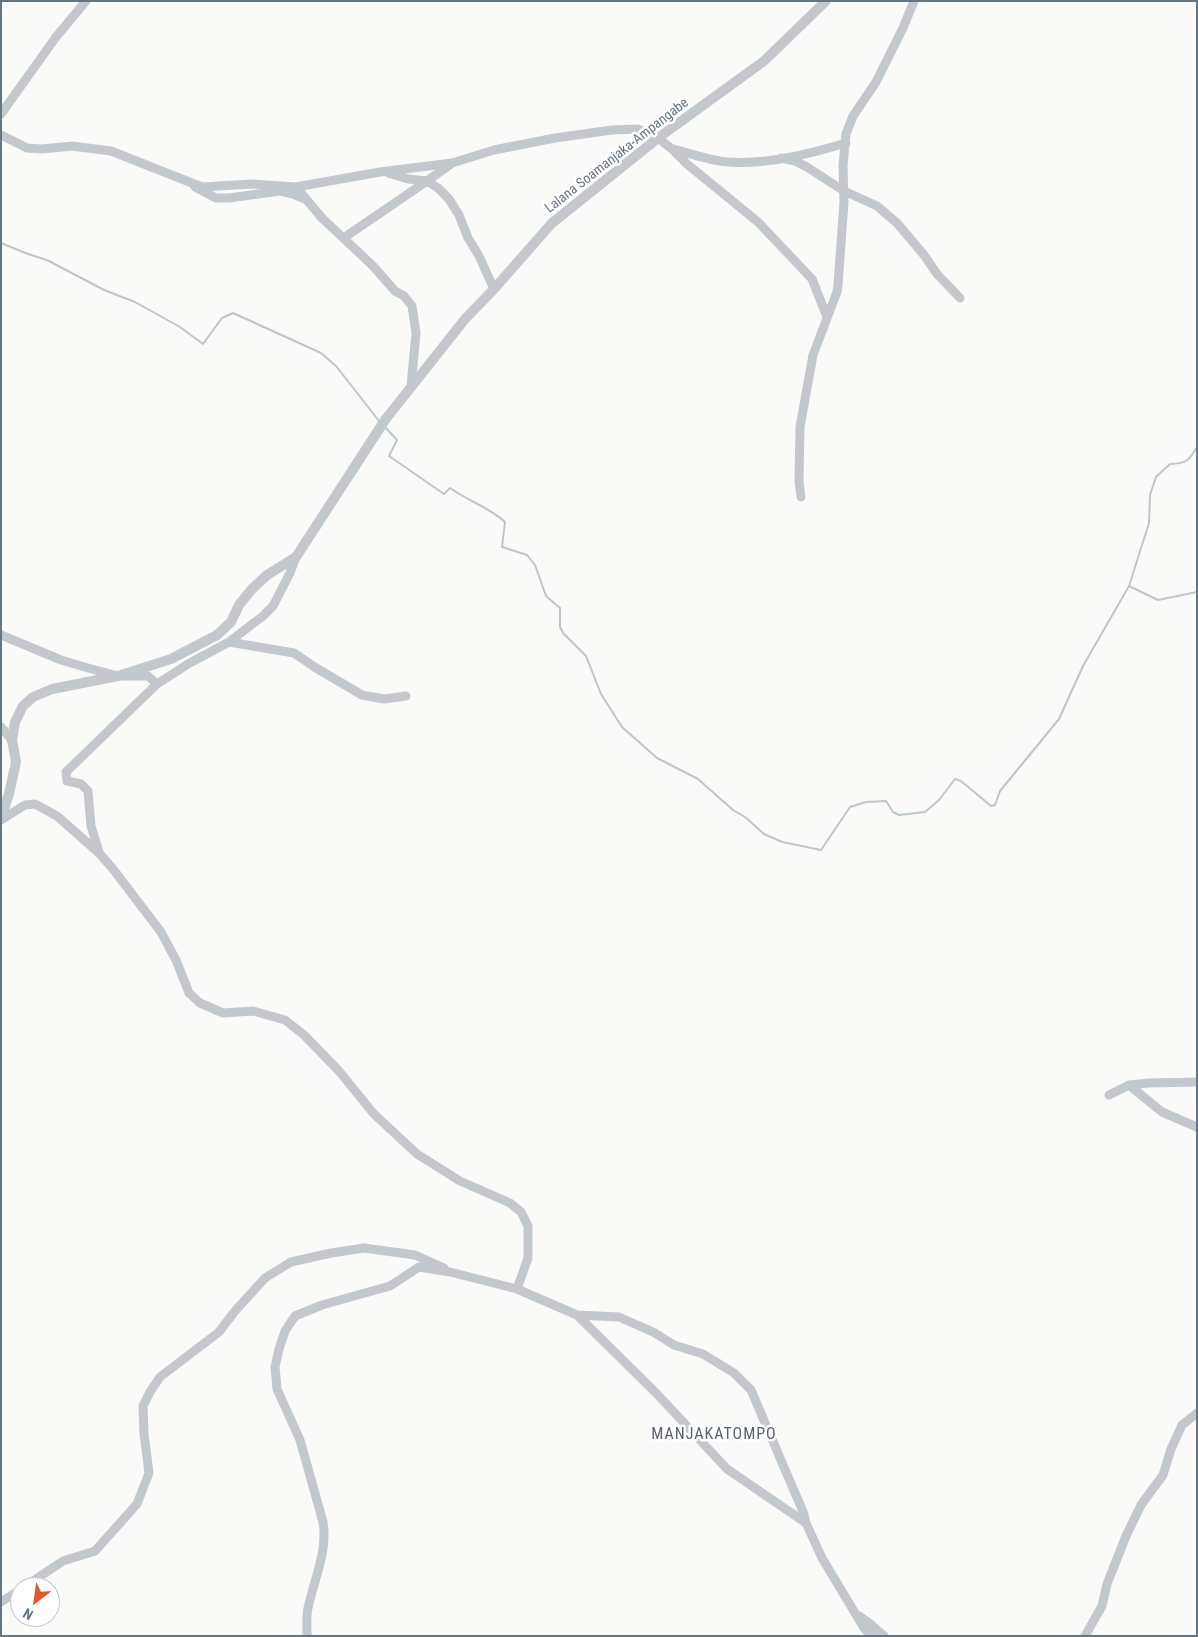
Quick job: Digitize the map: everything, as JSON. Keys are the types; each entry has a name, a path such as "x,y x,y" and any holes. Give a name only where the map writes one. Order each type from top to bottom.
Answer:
{"street":[{"path":"1,114 56,37 86,1"},
{"name":"Lalana Soamanjaka-Ampangabe","path":"296,557 383,423 411,386 465,319 552,223 658,138 764,61 826,1"},
{"path":"801,497 799,482 800,427 813,355 837,292 846,134 853,116 876,82 903,28 914,1"},
{"path":"1,135 27,148 42,149 72,146 111,151 202,187 252,184 296,186 452,163 494,150 555,138 612,130 638,129 658,138 758,222 812,279 827,317"},
{"path":"672,149 727,162 746,162 811,153 846,144"},
{"path":"781,158 795,161 808,167 844,191 877,206 897,222 937,274 960,298"},
{"path":"345,237 452,163"},
{"path":"383,172 408,179 427,181 450,199 494,289"},
{"path":"184,181 216,198 280,191 306,200"},
{"path":"296,186 322,218 345,237 412,306 416,333 411,386"},
{"path":"99,853 91,826 88,791 81,784 67,781 66,772 157,684 188,664 229,642 263,616 273,606 296,557"},
{"path":"1,818 9,794 16,762 12,740 15,722 23,706 33,697 52,689 118,676 171,659 217,635 231,622 239,606 252,589 267,575 296,557"},
{"path":"1,635 61,660 118,676 148,676 157,684"},
{"path":"229,642 294,653 362,695 384,699 406,696"},
{"path":"1,726 12,740"},
{"path":"1,818 25,805 35,804 57,816 99,853 114,869 161,932 176,960 189,993 200,1003 224,1013 253,1011 284,1020 304,1035 339,1071 374,1114 417,1154 460,1181 510,1202 521,1212 528,1226 528,1258 517,1289"},
{"path":"1109,1095 1129,1085 1197,1082"},
{"path":"1129,1085 1162,1112 1197,1127"},
{"path":"39,1577 63,1561 94,1550 137,1504 149,1473 144,1434 143,1406 150,1392 160,1377 219,1332 265,1278 291,1262 364,1248 415,1255 450,1272"},
{"path":"307,1636 307,1610 320,1565 325,1535 324,1522 300,1440 277,1389 275,1367 279,1349 285,1331 295,1316 322,1305 390,1286 419,1267 450,1272 517,1289 577,1315 619,1317 653,1332 674,1346 703,1354 734,1373 751,1390 822,1558 864,1628 872,1636"},
{"path":"577,1315 658,1395 727,1469 806,1523"},
{"path":"1085,1636 1102,1606 1107,1584 1126,1536 1141,1505 1163,1474 1171,1449 1182,1426 1197,1413"},
{"path":"856,1614 884,1636"}],"waterway":[{"path":"1,243 47,260 104,290 135,302 180,327 203,344 222,318 233,313 321,353 336,366 379,421"},
{"path":"384,426 397,440 389,456 444,494 450,488 492,512 505,522 502,547 527,555 535,565 546,596 560,608 560,627 563,633 586,656 601,694 622,727 657,758 698,779 764,834 782,842 821,850 850,807 866,802 886,801 893,812 899,815 925,812 939,800 955,779 961,781 991,806 995,805 1000,791 1059,719 1083,666 1129,586 1149,523 1150,495 1156,477 1170,464 1186,461 1197,447"},
{"path":"1129,586 1158,600 1197,592"}],"district":[{"name":"MANJAKATOMPO","path":"714,1435"}]}
